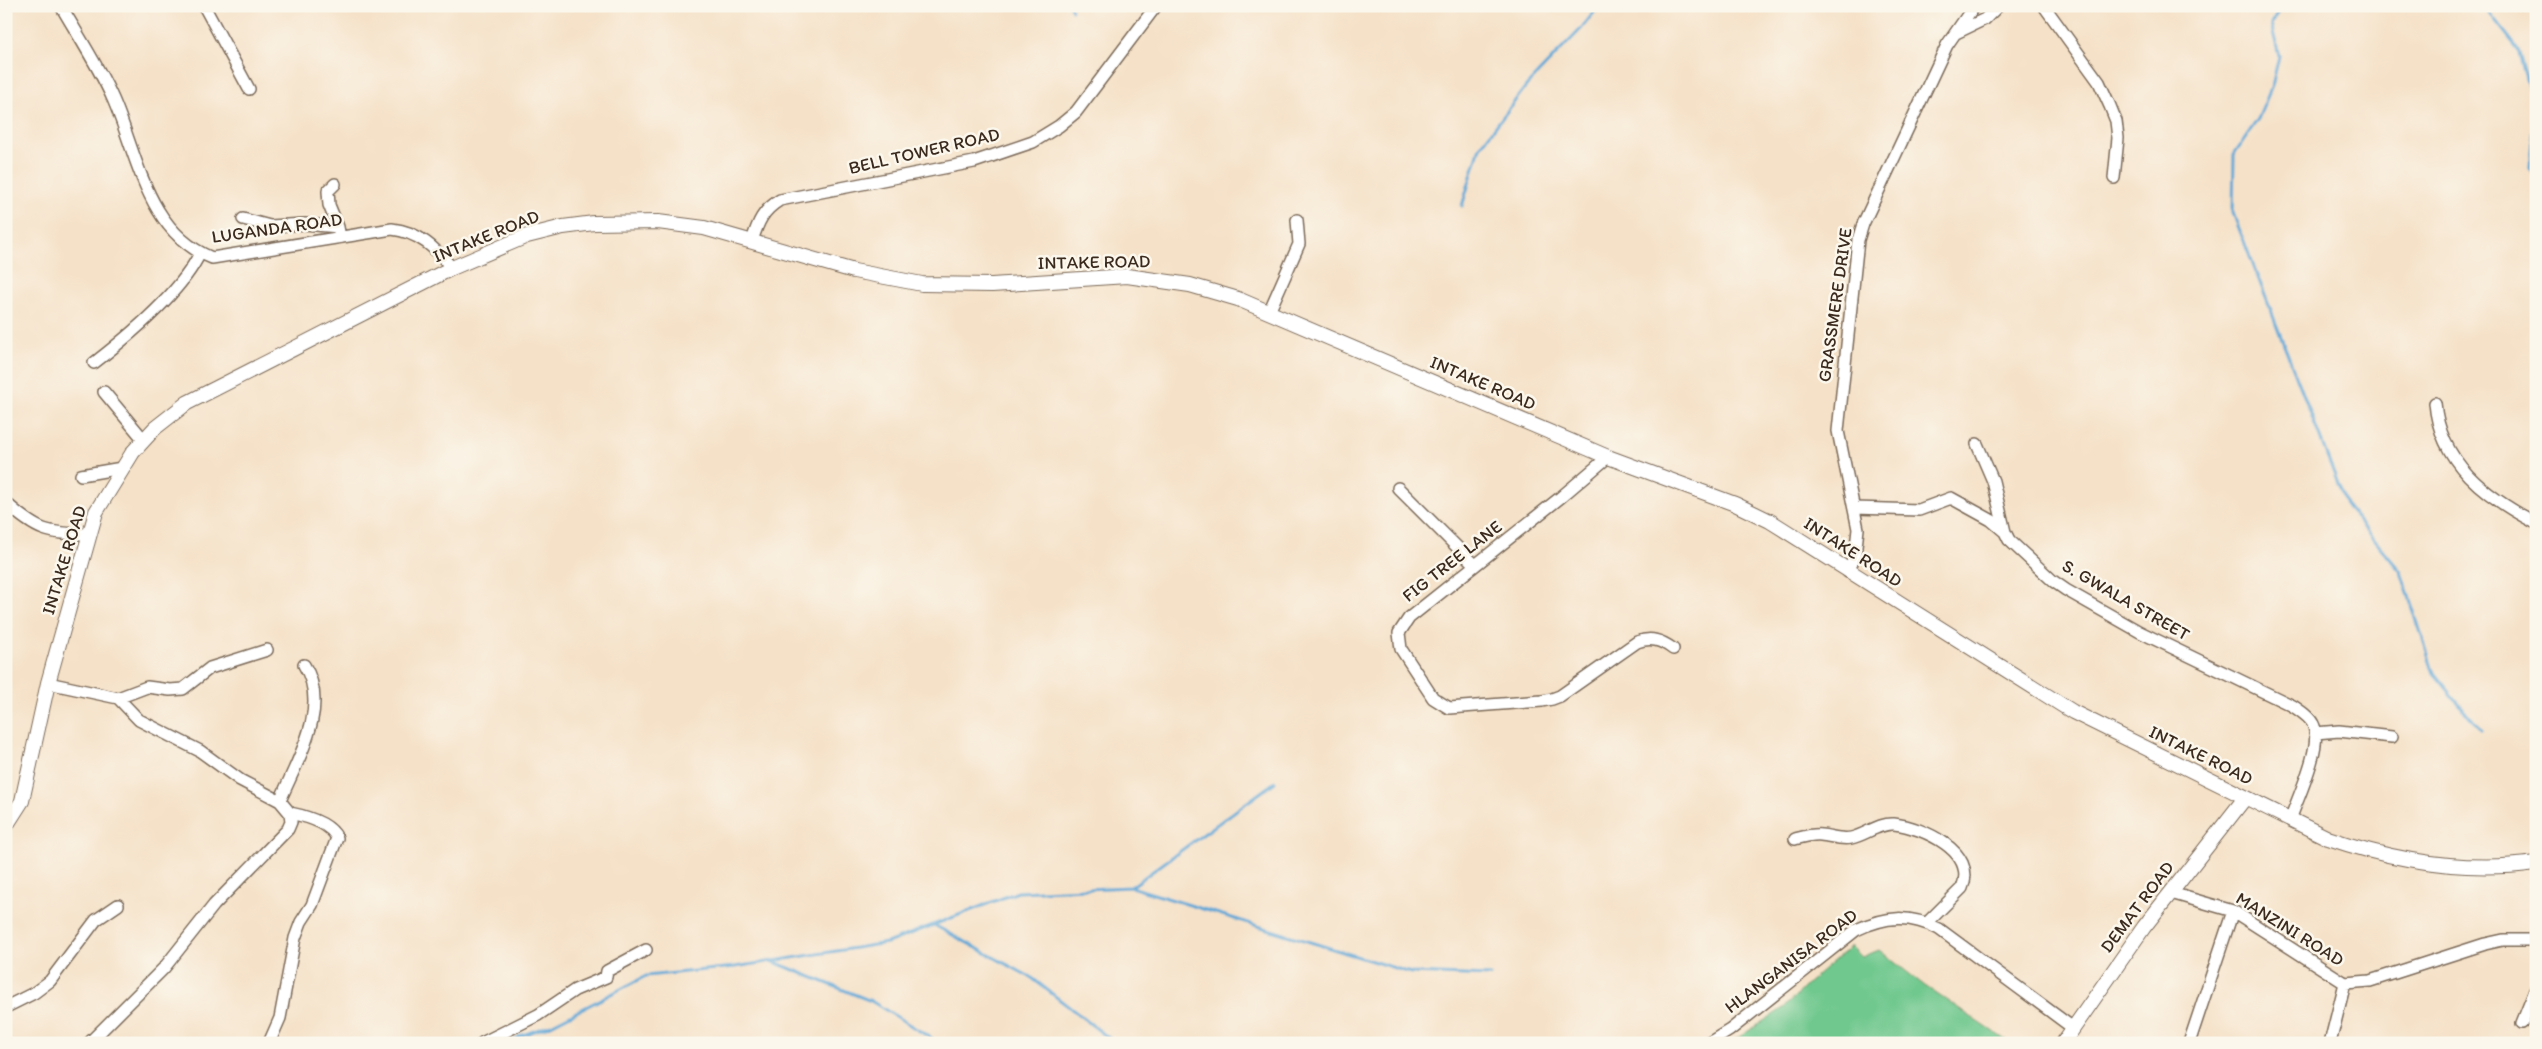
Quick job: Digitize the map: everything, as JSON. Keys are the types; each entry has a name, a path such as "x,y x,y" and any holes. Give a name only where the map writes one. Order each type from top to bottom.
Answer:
{"street":[{"name":"LUGANDA ROAD","path":"61,6 112,97 149,195 159,212 175,232 200,253 212,258 339,232 392,229 407,231 429,244 452,268"},
{"path":"204,6 249,89"},
{"name":"BELL TOWER ROAD","path":"752,241 762,214 769,206 780,200 974,162 1002,154 1039,138 1059,126 1076,112 1156,6"},
{"name":"GRASSMERE DRIVE","path":"1848,572 1858,544 1855,508 1838,431 1858,240 1862,224 1939,61 1974,6"},
{"path":"1955,34 1985,19 1998,6"},
{"path":"2044,6 2099,82 2110,106 2116,121 2118,138 2114,178"},
{"path":"243,219 270,226 305,224 339,232 337,219 329,205 328,191 335,184"},
{"path":"1268,312 1299,244 1297,220"},
{"name":"INTAKE ROAD","path":"6,826 22,801 48,683 96,512 122,468 155,428 186,403 452,268 527,236 563,227 594,223 658,222 704,228 854,271 922,284 992,285 1093,278 1143,277 1211,290 1268,312 1608,456 1734,504 1770,521 1848,572 2073,712 2328,838 2365,851 2399,859 2478,866 2512,866 2536,863"},
{"path":"94,362 127,337 154,311 189,272 200,253"},
{"path":"104,392 144,440"},
{"path":"2435,403 2437,424 2444,443 2463,469 2477,484 2510,509 2536,524"},
{"name":"S. GWALA STREET","path":"1976,444 1993,481 2005,532 2009,540 2034,564 2066,590 2140,632 2293,706 2310,720 2315,733"},
{"name":"FIG TREE LANE","path":"1608,456 1594,470 1409,618 1399,633 1400,649 1433,698 1443,706 1458,709 1542,701 1560,696 1642,640 1657,640 1673,649"},
{"path":"81,475 122,468"},
{"path":"1398,488 1475,565"},
{"path":"1855,508 1919,510 1951,498 1991,520 2005,532"},
{"path":"6,503 29,524 37,528 64,534 89,534"},
{"path":"48,683 118,698 147,687 170,690 183,689 210,668 267,650"},
{"path":"280,801 309,732 314,699 311,676 304,665"},
{"path":"89,1043 164,968 214,905 288,829 292,822 290,813 280,801 240,780 200,751 153,729 139,720 118,698"},
{"path":"2290,820 2312,758 2315,733 2339,731 2392,737"},
{"name":"DEMAT ROAD","path":"2063,1043 2117,964 2245,798"},
{"path":"269,1043 280,1018 295,938 301,922 312,905 337,838 330,829 304,816 290,813"},
{"path":"1794,839 1822,835 1853,838 1887,824 1916,829 1938,840 1956,852 1962,859 1965,882 1962,888 1927,923"},
{"name":"MANZINI ROAD","path":"2171,893 2233,912 2345,983 2370,982 2485,944 2510,939 2536,940"},
{"path":"6,1007 34,993 50,981 96,920 118,905"},
{"path":"2189,1043 2233,912"},
{"name":"HLANGANISA ROAD","path":"1709,1043 1730,1030 1856,930 1888,918 1902,917 1927,923 1972,952 2073,1028"},
{"path":"482,1043 538,1015 575,990 606,977 607,972 646,950"},
{"path":"2330,1043 2345,983"},
{"path":"2522,1023 2536,988"}],"green space":[{"path":"1851,946 1862,957 1879,950 1925,986 2010,1043 1730,1043 1785,1007 1807,984"}],"waterway":[{"path":"1070,6 1072,10"},
{"path":"1462,206 1480,147 1527,85 1581,29 1599,6"},
{"path":"2282,6 2271,24 2279,56 2272,86 2258,119 2234,154 2233,213 2347,507 2401,572 2434,673 2481,730"},
{"path":"2484,6 2518,49 2534,108 2530,168 2536,178"},
{"path":"1131,887 1275,782"},
{"path":"512,1043 520,1036 551,1025 646,976 735,967 887,943 1018,892 1131,887 1411,973 1490,976"},
{"path":"934,925 1032,978 1115,1043"},
{"path":"774,962 871,1001 939,1043"}]}
